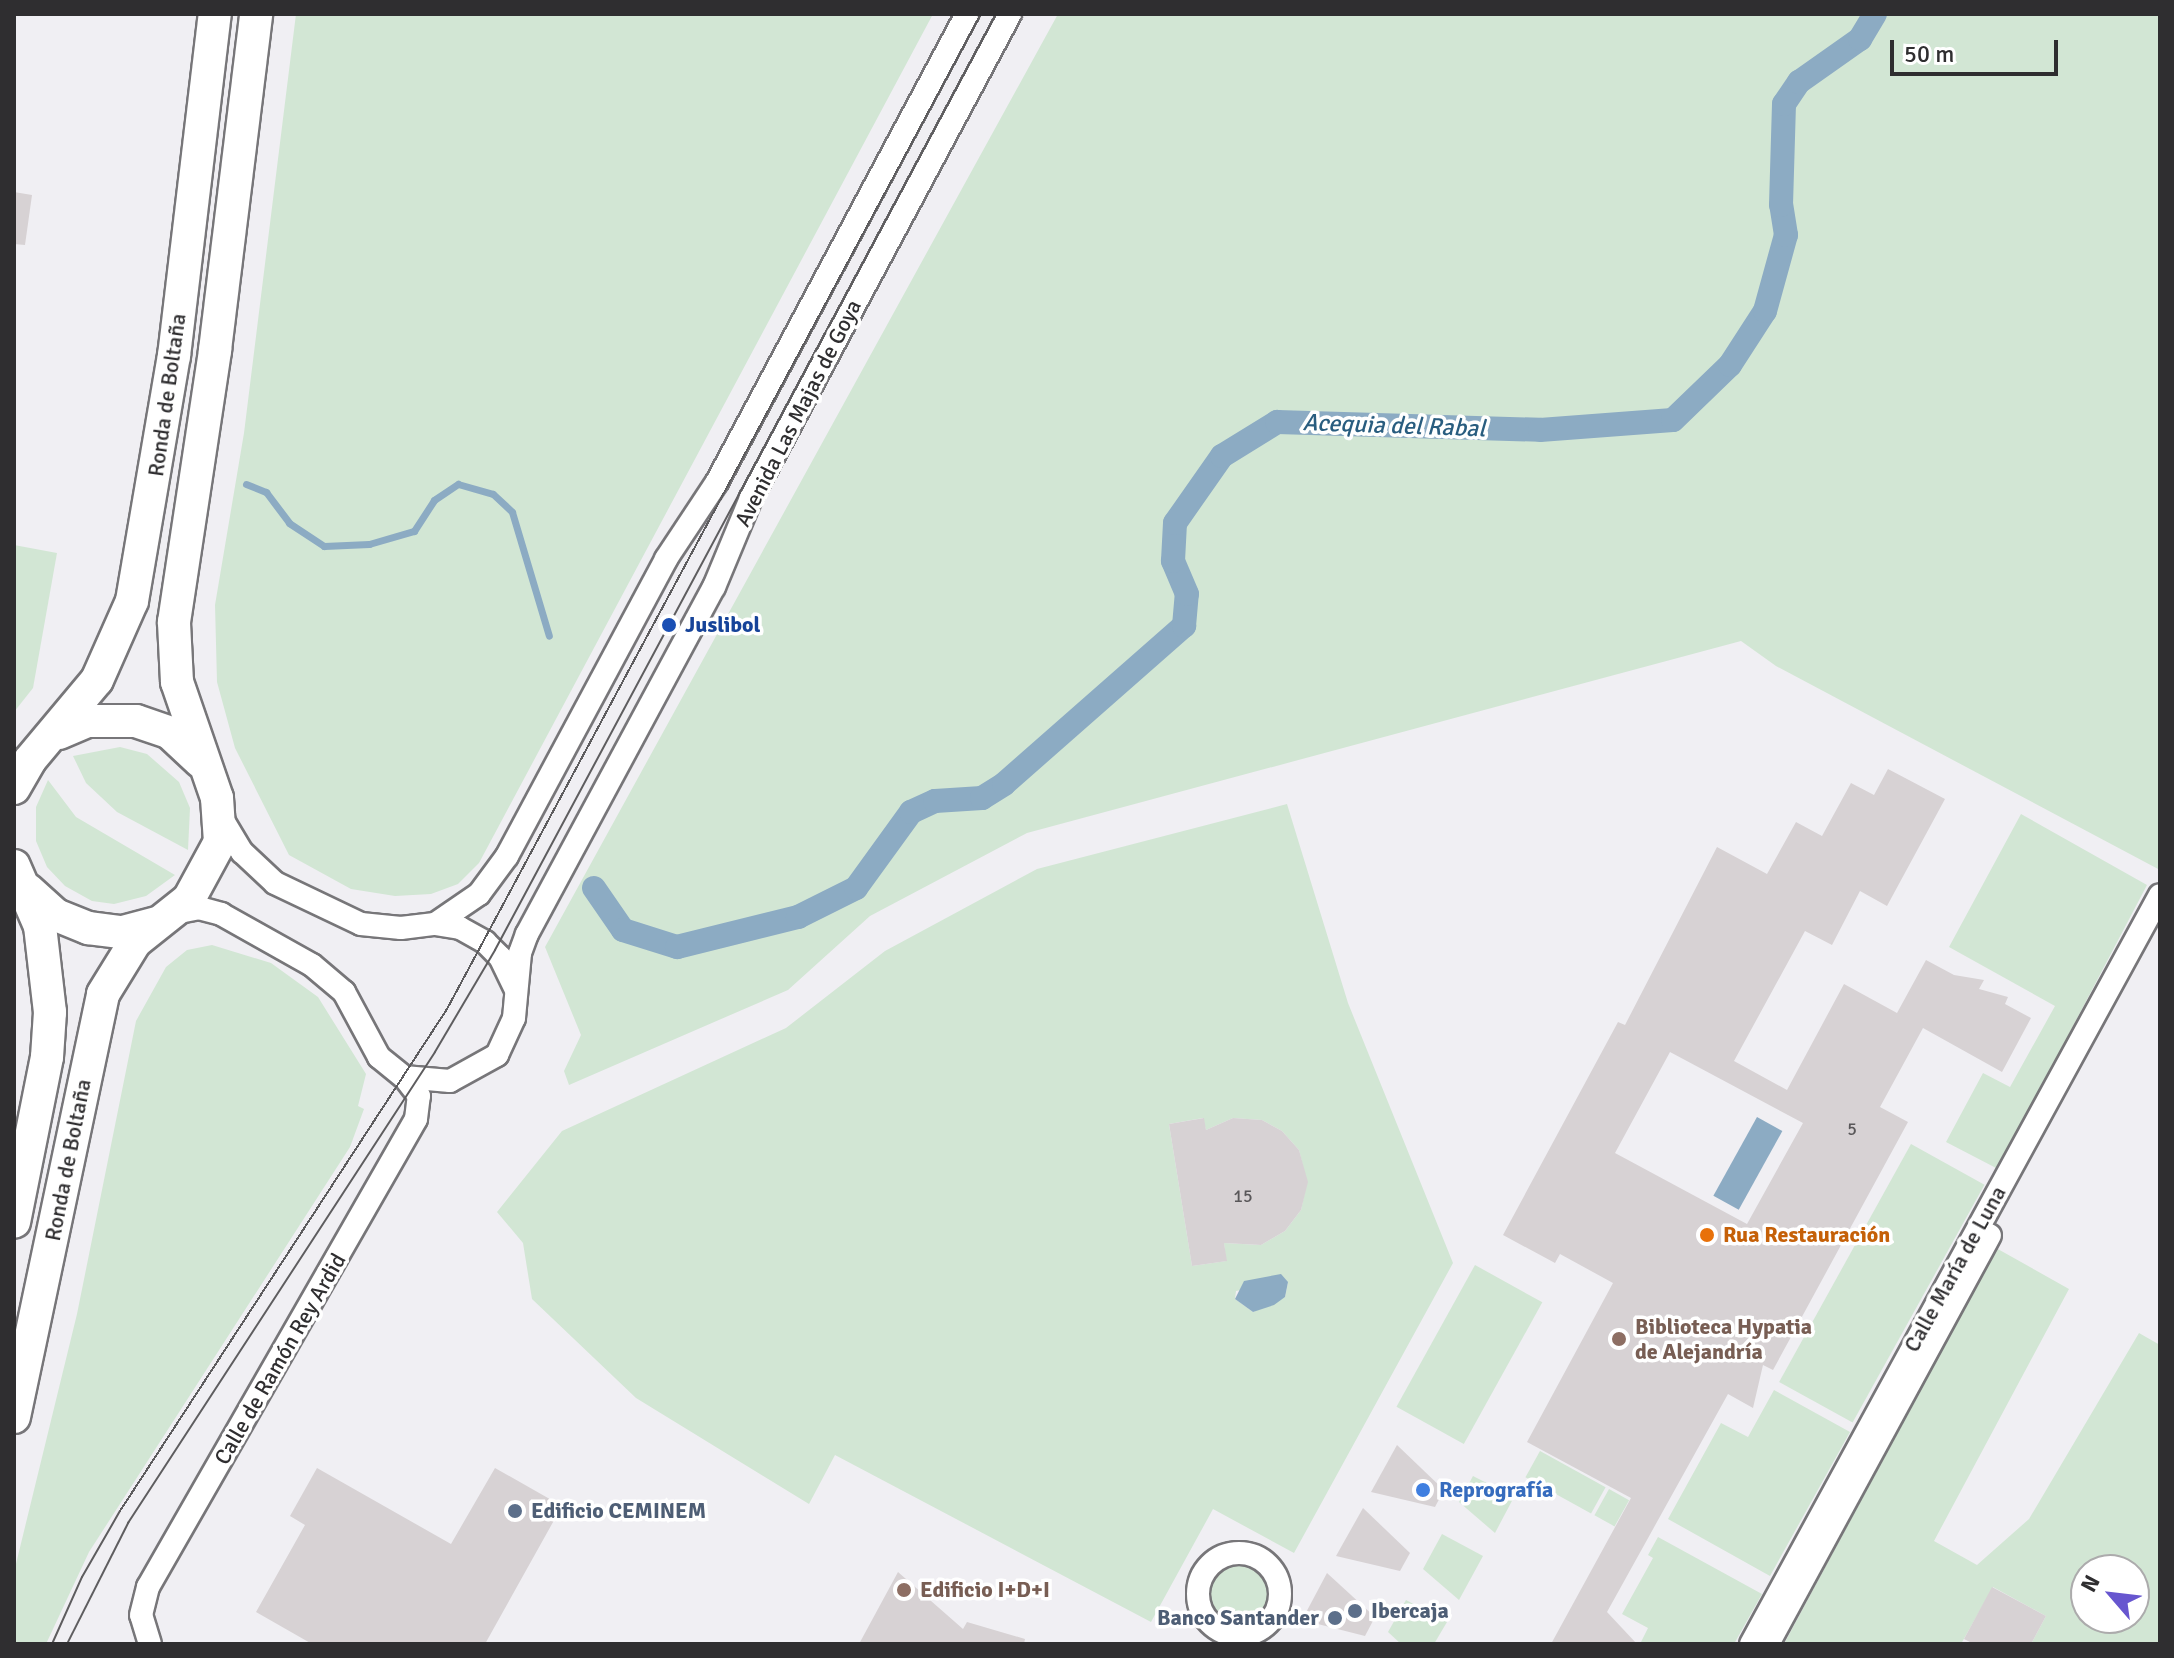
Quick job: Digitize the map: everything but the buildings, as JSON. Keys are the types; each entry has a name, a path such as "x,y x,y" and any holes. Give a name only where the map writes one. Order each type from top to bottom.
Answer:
{"main road":[{"name":"Ronda de Boltaña","path":"14,788 40,747 97,680 125,624 138,577 174,356 215,14"},
{"name":"Ronda de Boltaña","path":"14,1417 98,1012 126,953 203,881 215,857 221,813 177,682 174,622 215,350 256,14"},
{"name":"Ronda de Boltaña","path":"40,747 87,721 136,721 185,743 205,767"},
{"name":"Ronda de Boltaña","path":"16,871 44,906 72,924 123,932 166,918"},
{"name":"Ronda de Boltaña","path":"14,1222 47,1057 50,1012 40,926 16,871"}],"street":[{"name":"Avenida Las Majas de Goya","path":"435,924 479,894 507,856 666,559 717,482 967,14"},
{"name":"Avenida Las Majas de Goya","path":"404,1077 450,1081 486,1065 510,1032 527,934 714,587 751,498 1010,14"},
{"name":"Avenida Las Majas de Goya","path":"221,813 233,839 267,876 322,909 382,928 435,924 460,928 485,942 500,957 516,989"},
{"name":"Calle María de Luna","path":"1751,1644 2160,895"},
{"path":"166,918 199,908 221,914 312,965 344,992 379,1057 404,1077"},
{"name":"Calle de Ramón Rey Ardid","path":"150,1644 141,1615 148,1587 416,1119 419,1096 404,1077"},
{"name":"Calle María de Luna","path":"1768,1644 1990,1235"}],"green space":[{"path":"296,14 933,14 479,863 458,884 431,894 395,896 351,889 289,855 235,748 217,682 215,605 244,433"},
{"path":"1058,14 2160,14 2160,870 1776,666 1741,641 1027,833 870,916 788,990 569,1085 564,1071 581,1035 545,947"},
{"path":"14,545 57,553 33,688 14,712"},
{"path":"120,747 147,754 179,782 190,808 188,850 117,812 86,783 73,756"},
{"path":"48,780 76,817 175,875 146,896 114,904 92,901 65,886 47,867 36,841 36,807"},
{"path":"1287,804 1348,1003 1453,1263 1294,1553 1213,1509 1151,1622 835,1455 809,1504 636,1398 532,1299 523,1243 497,1212 562,1131 786,1028 885,951 1037,869","holes":["1203,1118 1206,1130 1233,1118 1262,1120 1282,1131 1299,1150 1307,1182 1301,1210 1285,1231 1261,1245 1224,1243 1226,1261 1192,1266 1169,1124","1288,1282 1285,1297 1253,1312 1235,1299 1236,1291"]},
{"path":"2021,814 2147,885 1998,1169 1946,1142 1983,1073 2010,1087 2055,1006 1949,947"},
{"path":"212,945 271,963 318,997 366,1074 358,1106 364,1109 350,1147 89,1552 46,1644 14,1644 14,1572 77,1314 136,1021 166,967 187,950"},
{"path":"1911,1144 1984,1185 1853,1423 1779,1382"},
{"path":"1996,1248 2069,1289 1934,1541 1977,1565 2029,1519 2139,1333 2160,1345 2160,1644 2031,1644 2046,1616 1993,1587 1961,1644 1784,1644"},
{"path":"1475,1265 1542,1302 1464,1444 1396,1407"},
{"path":"1774,1390 1850,1432 1770,1576 1668,1519 1721,1423 1748,1437"},
{"path":"1540,1451 1606,1487 1591,1514 1525,1477"},
{"path":"1473,1476 1514,1497 1495,1533 1459,1502"},
{"path":"1609,1489 1629,1500 1615,1526 1594,1515"},
{"path":"1442,1534 1483,1556 1459,1600 1423,1569"},
{"path":"1658,1537 1762,1594 1734,1644 1640,1644 1648,1628 1622,1614 1653,1558 1648,1555"},
{"path":"1239,1566 1260,1574 1268,1595 1260,1616 1239,1624 1218,1616 1210,1595 1218,1574"},
{"path":"1406,1600 1447,1622 1434,1644 1401,1644 1388,1632"}],"water":[{"path":"1757,1117 1782,1131 1739,1210 1713,1196"},
{"path":"1281,1274 1288,1282 1285,1297 1274,1305 1253,1312 1235,1299 1244,1281"}],"waterway":[{"name":"Acequia del Rabal","path":"594,888 623,930 677,947 798,917 856,888 911,812 935,801 982,798 1004,784 1184,626 1187,594 1173,561 1175,523 1222,456 1277,422 1540,430 1673,420 1730,365 1765,311 1786,235 1781,205 1784,104 1799,82 1860,39 1875,14"},
{"path":"246,484 266,492 289,523 324,546 369,544 414,531 434,500 458,484 493,494 512,512 549,636"}],"tram line":[{"path":"52,1644 82,1577 120,1511 447,1009 981,14"},
{"path":"67,1644 128,1523 435,1052 495,950 996,14"}],"place":[{"name":"Juslibol","path":"669,625"},
{"name":"Rua Restauración","path":"1707,1235"},
{"name":"Biblioteca Hypatia de Alejandría","path":"1619,1339"},
{"name":"Reprografía","path":"1423,1490"},
{"name":"Edificio CEMINEM","path":"515,1511"},
{"name":"Edificio I+D+I","path":"904,1590"},
{"name":"Ibercaja","path":"1355,1611"},
{"name":"Banco Santander","path":"1335,1618"}]}
